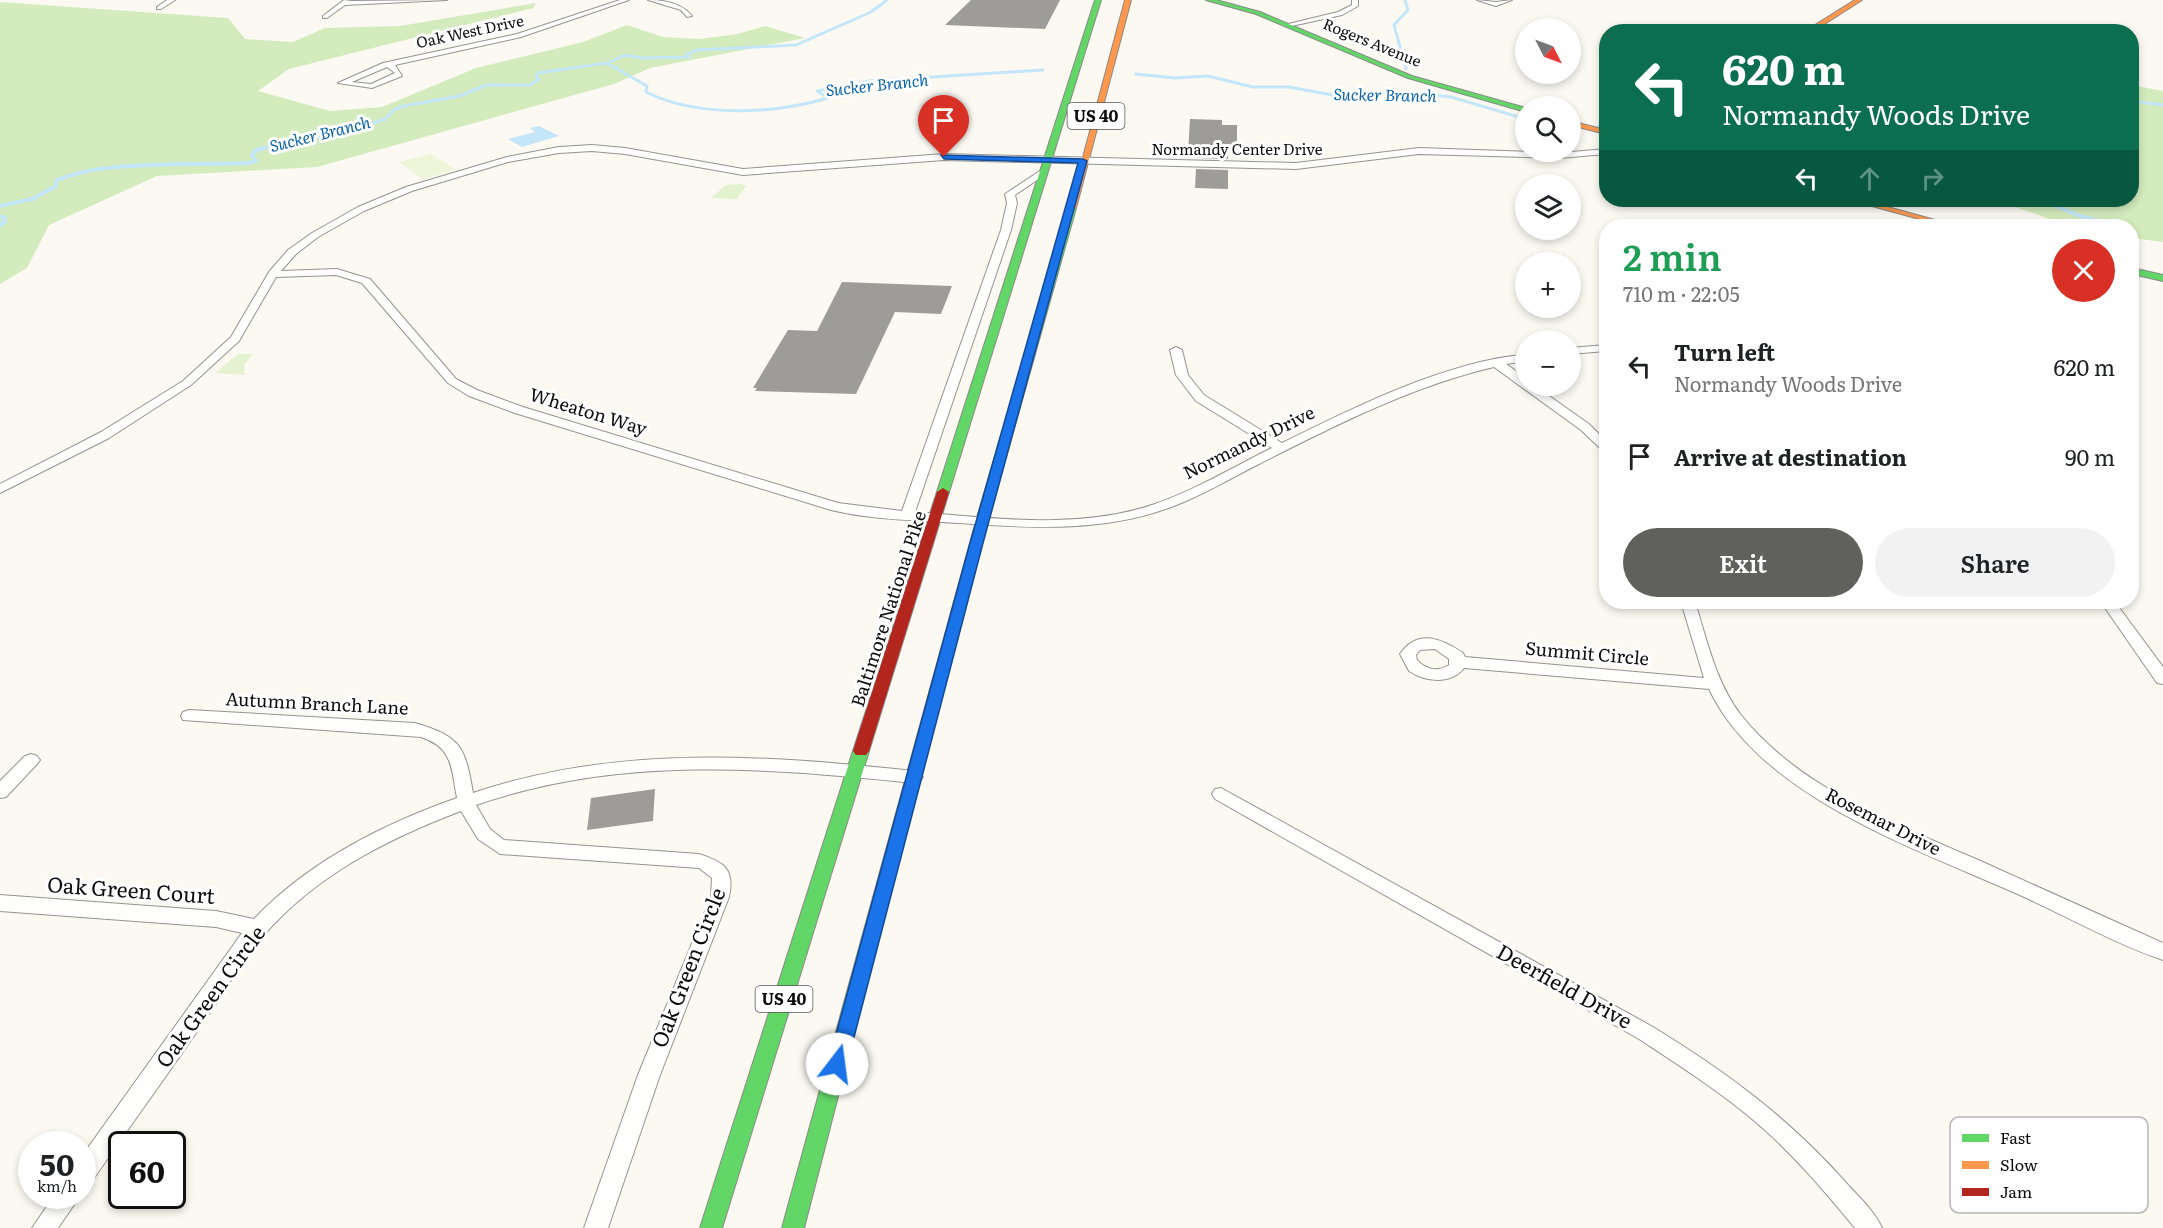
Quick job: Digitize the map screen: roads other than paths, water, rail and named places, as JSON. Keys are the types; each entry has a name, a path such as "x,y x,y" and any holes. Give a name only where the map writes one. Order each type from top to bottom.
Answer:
{"main road":[{"name":"Baltimore National Pike","path":"711,1228 937,518 1098,0"},
{"name":"US 40","path":"793,1228 982,521 1083,161 1109,78 1128,0"},
{"name":"Rogers Avenue","path":"1209,0 1250,10 1410,77 1515,107"},
{"path":"1820,24 1859,0"},
{"path":"1581,126 1599,130"},
{"path":"1881,207 1926,219"},
{"path":"2139,273 2163,278"}],"street":[{"path":"159,8 172,0"},
{"path":"325,17 346,2 444,0"},
{"name":"Oak West Drive","path":"386,65 394,67 399,74 372,86 342,83 386,65 519,36 626,0"},
{"path":"651,0 683,9 689,15"},
{"path":"1287,25 1340,14 1355,6 1355,0"},
{"path":"1480,0 1496,4 1509,0"},
{"name":"Normandy Center Drive","path":"0,489 105,435 187,383 235,339 273,274 292,252 315,235 369,205 456,174 548,151 607,149 743,172 944,157 1045,166 1083,161 1296,166 1335,164 1412,151 1557,155 1599,152"},
{"path":"907,516 1006,230 1012,203 1010,194 1045,166"},
{"name":"Wheaton Way","path":"273,274 336,272 366,280 452,381 485,398 807,500 861,512 937,518"},
{"path":"1581,350 1599,349"},
{"path":"1176,350 1182,375 1200,398 1282,448"},
{"name":"Normandy Drive","path":"937,518 1084,524 1134,515 1182,497 1415,387 1495,362 1515,359"},
{"path":"1495,362 1515,376"},
{"path":"1542,396 1585,427 1599,440"},
{"name":"Rosemar Drive","path":"1690,609 1713,684 1736,720 1765,750 1798,777 1868,819 2163,952"},
{"path":"2113,609 2163,679"},
{"name":"Summit Circle","path":"1458,662 1713,684"},
{"name":"Autumn Branch Lane","path":"189,716 416,729 429,733 446,741 454,751 465,802"},
{"path":"0,792 31,760"},
{"name":"Oak Green Circle","path":"96,1156 257,928 318,875 358,850 416,821 465,802 539,780 633,766 729,764 856,771 914,777"},
{"name":"Deerfield Drive","path":"1221,794 1646,1033 1705,1070 1767,1118 1808,1157 1870,1228"},
{"name":"Oak Green Circle","path":"465,802 478,831 500,847 699,861 709,864 720,873 723,883 649,1075 596,1228"},
{"name":"Oak Green Court","path":"0,903 216,919 257,928"},
{"path":"44,1228 58,1209"}],"water":[{"path":"539,126 559,136 522,147 508,139 535,132 530,128"}],"waterway":[{"path":"607,63 625,55 642,58 689,57 687,54 697,50 796,45 871,12 887,0"},
{"path":"1405,0 1408,10 1394,25 1406,69"},
{"name":"Sucker Branch","path":"311,138 371,124 385,119 395,109 460,96 486,85 530,85 539,79 536,76 538,73 607,63"},
{"name":"Sucker Branch","path":"607,63 647,86 646,92 667,100 712,110 736,111 807,103 828,98 817,91 869,81 1043,70"},
{"name":"Sucker Branch","path":"1136,74 1175,78 1208,76 1253,87 1289,87 1338,96 1416,93 1451,97 1515,116"},
{"name":"Sucker Branch","path":"2139,102 2163,105"},
{"name":"Sucker Branch","path":"0,206 32,199 56,186 56,181 74,174 149,165 248,163 256,161 252,155 256,150 317,136"},
{"path":"2058,207 2091,219"},
{"name":"Sucker Branch","path":"0,217 4,217 5,222 0,225"}]}
